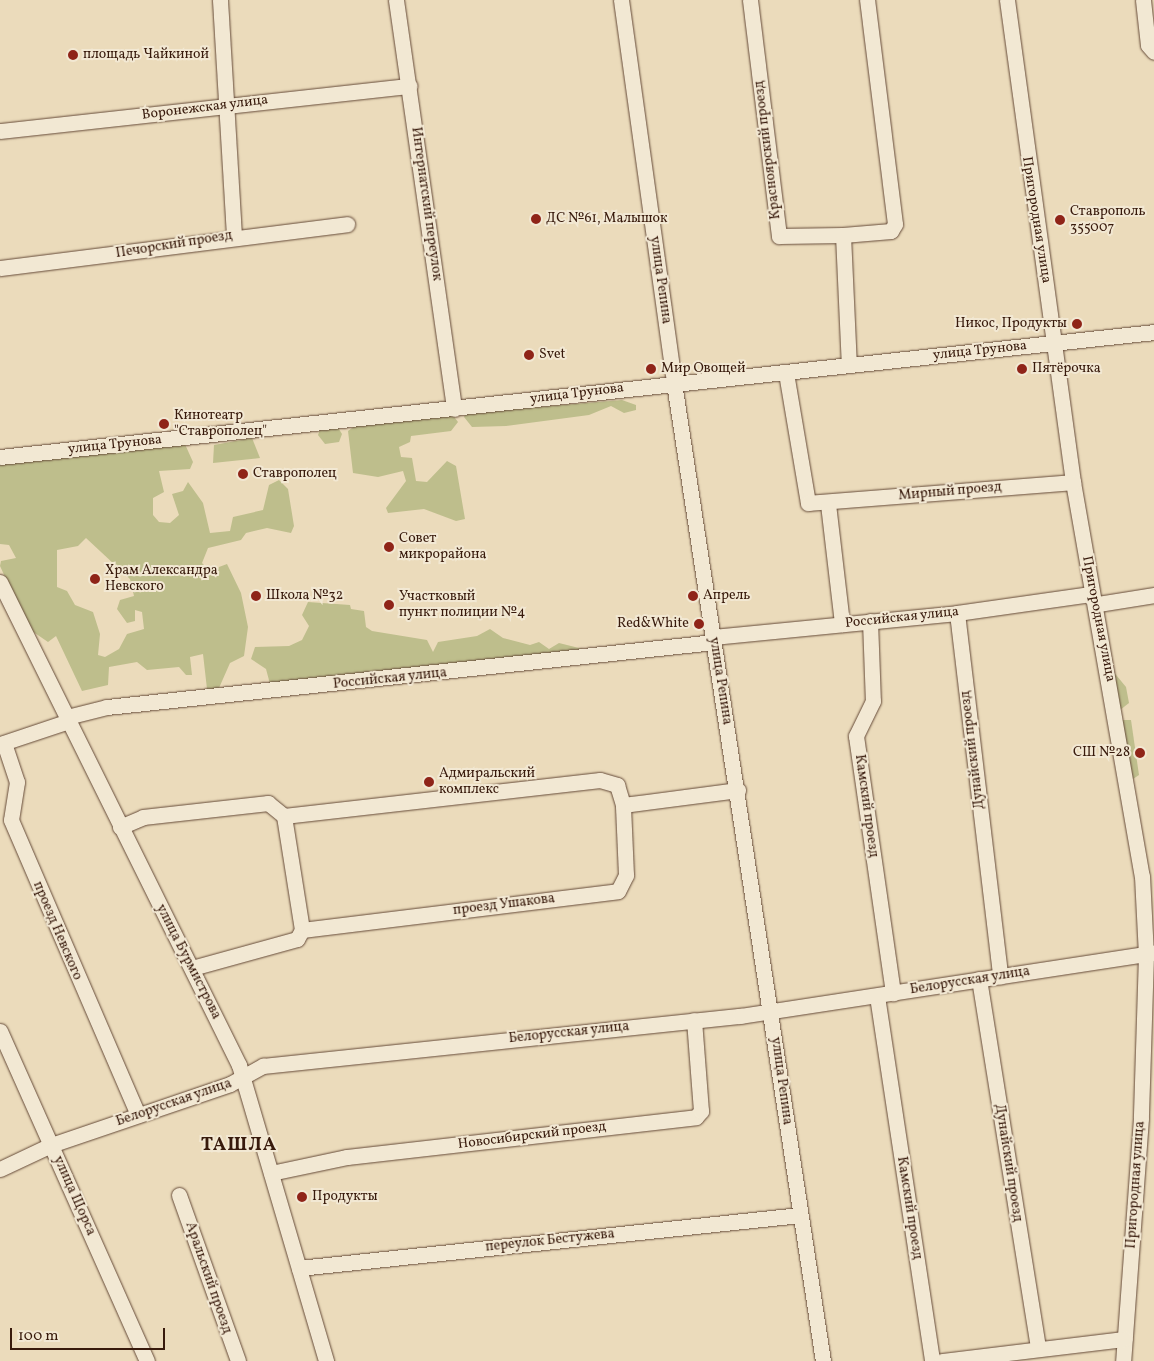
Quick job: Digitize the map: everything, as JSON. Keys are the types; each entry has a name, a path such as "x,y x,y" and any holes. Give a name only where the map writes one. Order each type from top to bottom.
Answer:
{"street":[{"path":"220,0 228,104 234,235"},
{"name":"Интернатский переулок","path":"396,0 410,86 454,409"},
{"name":"улица Репина","path":"620,0 674,383 738,790 823,1361"},
{"name":"Красноярский проезд","path":"750,0 779,236 891,231 895,224 867,0"},
{"name":"Пригородная улица","path":"1007,0 1073,482 1142,876 1150,954 1141,1118 1123,1361"},
{"path":"1143,0 1148,45 1154,52"},
{"name":"Воронежская улица","path":"0,131 228,104 410,86"},
{"name":"Печорский проезд","path":"0,268 234,235 347,224"},
{"path":"843,234 849,365"},
{"name":"улица Трунова","path":"0,457 1154,332"},
{"name":"Мирный проезд","path":"786,372 805,499 813,504 1073,482"},
{"path":"828,504 842,624"},
{"name":"улица Бурмистрова","path":"0,582 120,827 192,968 244,1078 326,1361"},
{"name":"Российская улица","path":"2,743 107,707 870,621 1154,595"},
{"name":"Дунайский проезд","path":"957,613 1000,976"},
{"name":"Камский проезд","path":"870,621 873,701 856,736 893,993"},
{"name":"проезд Невского","path":"2,743 17,782 11,820 138,1115"},
{"name":"проезд Ушакова","path":"192,968 297,939 302,930 618,891 626,875 623,805 617,785 600,780 284,816"},
{"path":"623,805 738,790"},
{"path":"120,827 143,817 268,803 284,816 302,930"},
{"name":"Белорусская улица","path":"0,1169 51,1145 244,1078 263,1066 771,1012 1150,954"},
{"name":"Дунайский проезд","path":"979,979 1038,1346"},
{"name":"Камский проезд","path":"877,996 932,1361"},
{"name":"Новосибирский проезд","path":"271,1173 347,1157 696,1117 701,1111 694,1020"},
{"name":"улица Щорса","path":"0,1031 148,1361"},
{"name":"Аральский проезд","path":"179,1195 238,1361"},
{"name":"переулок Бестужева","path":"299,1268 800,1215"},
{"path":"942,1361 1038,1346 1124,1340"}],"green space":[{"path":"622,400 636,405 636,410 624,413 611,406 589,415 506,426 472,427 464,417 466,413"},
{"path":"452,414 458,422 451,431 411,436 410,442 399,447 401,457 412,458 416,481 427,482 447,461 456,466 465,519 456,521 424,509 388,513 386,508 406,481 403,471 378,477 353,473 348,431 356,425"},
{"path":"337,426 342,434 339,442 325,444 318,435 321,427"},
{"path":"252,438 260,458 213,463 214,445"},
{"path":"184,442 193,462 190,469 159,471 164,492 153,498 153,515 159,522 170,523 179,515 172,494 183,491 188,482 203,503 210,533 230,531 233,517 263,510 269,485 279,480 288,489 294,526 291,533 267,528 246,533 241,540 208,548 202,563 216,578 219,567 227,564 241,593 248,627 244,656 230,663 219,688 212,693 207,689 203,654 190,657 192,675 186,675 179,667 147,670 137,662 109,667 108,685 82,691 56,636 48,642 29,629 0,566 1,561 16,558 9,545 0,544 0,463","holes":["86,538 130,579 134,596 120,600 117,609 127,623 135,621 135,610 142,612 144,629 127,634 119,649 105,657 98,655 100,634 93,612 75,605 67,591 57,587 57,550 78,546"]},
{"path":"308,602 350,605 351,609 364,611 366,627 372,631 427,640 433,652 438,642 477,636 490,629 503,638 530,645 539,642 549,649 559,643 583,649 270,684 266,669 251,659 255,647 289,646 302,640 309,626 302,615"},
{"path":"1112,670 1126,687 1129,703 1120,710"},
{"path":"1122,720 1131,720 1139,775 1133,779"}],"place":[{"name":"площадь Чайкиной","path":"73,55"},
{"name":"ДС №61, Малышок","path":"536,219"},
{"name":"Ставрополь 355007","path":"1060,220"},
{"name":"Никос, Продукты","path":"1077,324"},
{"name":"Svet","path":"529,355"},
{"name":"Мир Овощей","path":"651,369"},
{"name":"Пятёрочка","path":"1022,369"},
{"name":"Кинотеатр \"Ставрополец\"","path":"164,424"},
{"name":"Ставрополец","path":"243,474"},
{"name":"Совет микрорайона","path":"389,547"},
{"name":"Храм Александра Невского","path":"95,579"},
{"name":"Школа №32","path":"256,596"},
{"name":"Апрель","path":"693,596"},
{"name":"Участковый пункт полиции №4","path":"389,605"},
{"name":"Red&White","path":"699,624"},
{"name":"СШ №28","path":"1140,753"},
{"name":"Адмиральский комплекс","path":"429,782"},
{"name":"Продукты","path":"302,1197"}],"district":[{"name":"ТАШЛА","path":"239,1146"}]}
